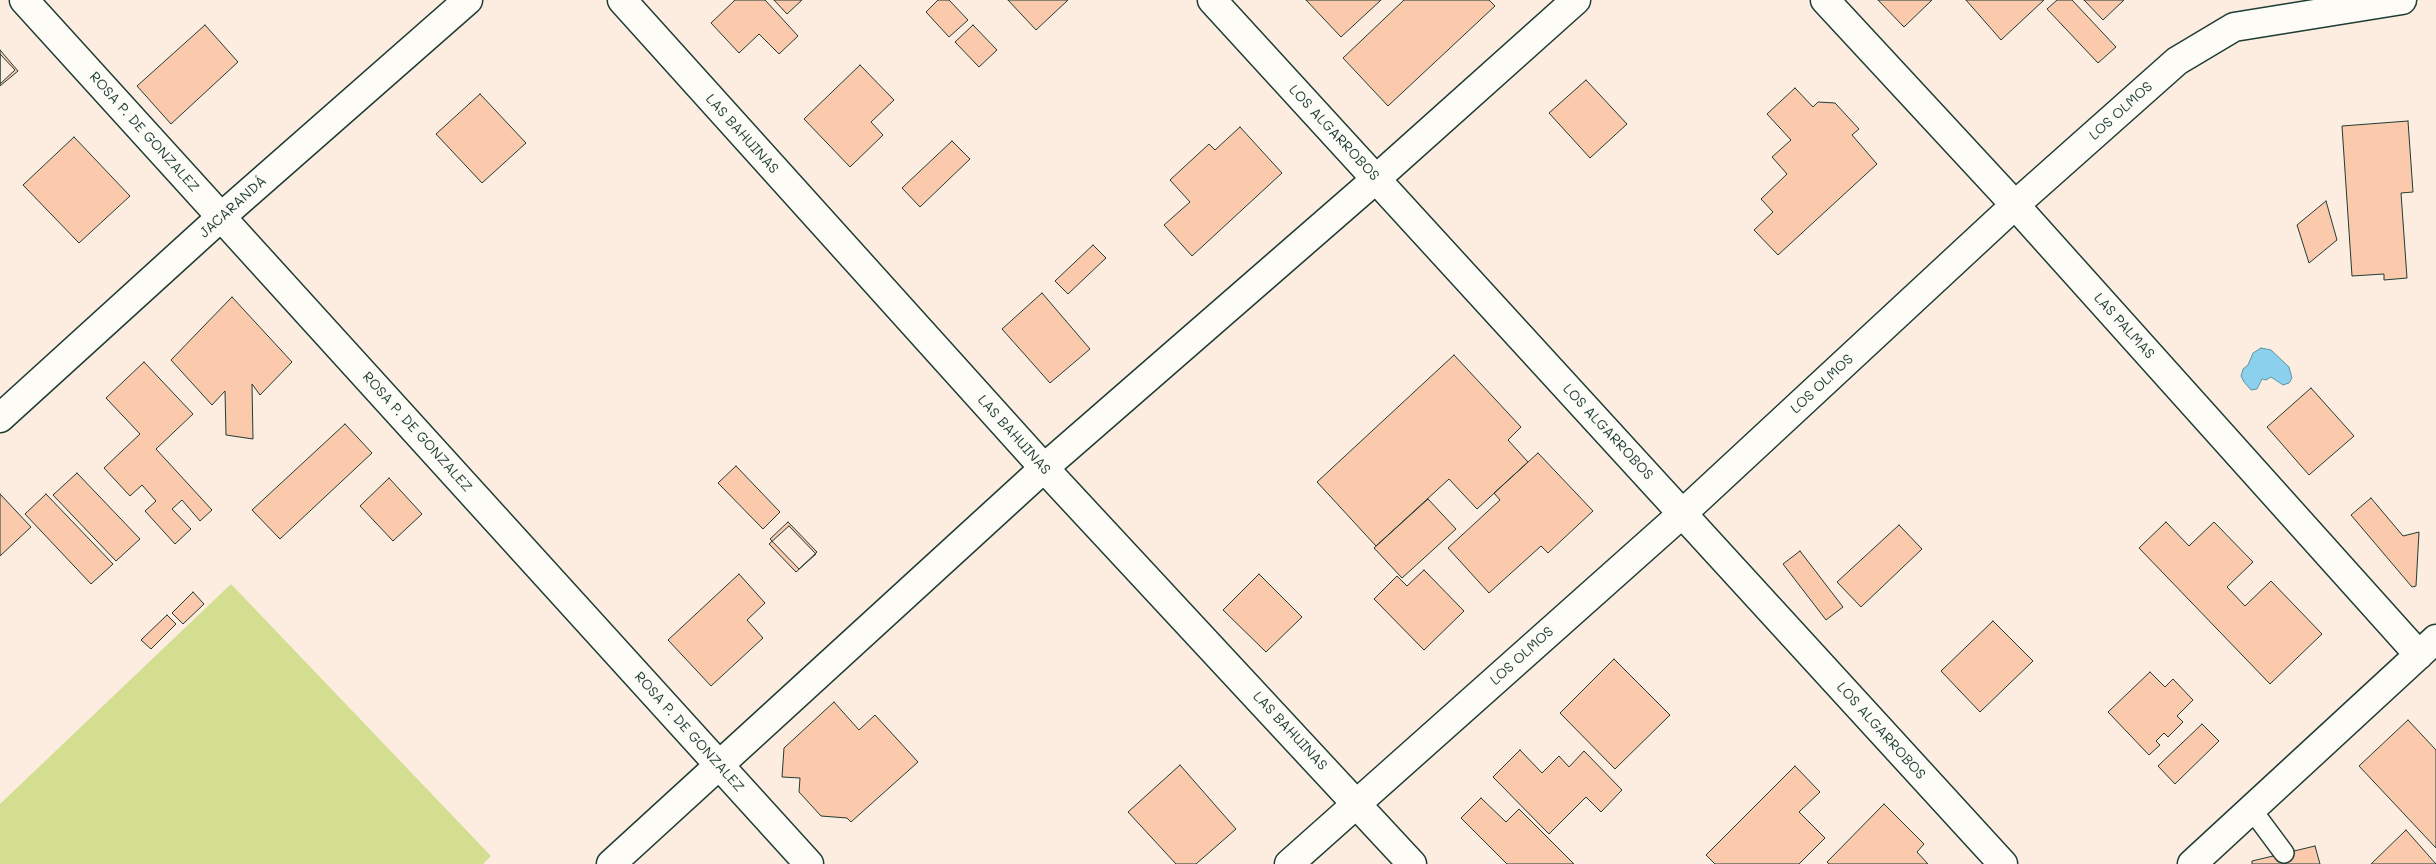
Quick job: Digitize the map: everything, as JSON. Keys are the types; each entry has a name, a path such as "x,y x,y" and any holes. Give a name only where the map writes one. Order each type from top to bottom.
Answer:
{"street":[{"name":"ROSA P. DE GONZALEZ","path":"24,0 809,864"},
{"name":"JACARANDÁ","path":"0,418 221,217 468,0"},
{"name":"LAS BAHUINAS","path":"622,0 1044,468 1412,864"},
{"name":"LOS ALGARROBOS","path":"1212,0 2003,864"},
{"path":"611,864 1044,468 1376,179 1576,0"},
{"name":"LAS PALMAS","path":"1824,0 2428,647"},
{"name":"LOS OLMOS","path":"1289,864 1356,802 1683,513 2015,205 2177,61 2234,27 2402,0"},
{"path":"2192,864 2428,647"}],"lane":[{"path":"2252,810 2284,853"}],"green space":[{"path":"231,584 491,856 483,864 0,864 0,804"}],"water":[{"path":"2261,348 2271,350 2289,367 2292,378 2289,383 2283,385 2271,377 2266,380 2262,379 2257,389 2251,390 2244,382 2241,376 2243,369 2248,365 2253,353"}],"building":[{"path":"735,0 765,0 798,36 779,54 759,34 739,53 711,23"},
{"path":"774,0 802,0 787,14"},
{"path":"938,0 949,0 968,20 949,37 926,12"},
{"path":"1008,0 1068,0 1036,30"},
{"path":"1306,0 1381,0 1341,37"},
{"path":"1404,0 1489,0 1495,6 1388,106 1343,58"},
{"path":"1878,0 1932,0 1904,27"},
{"path":"1966,0 2044,0 2001,40"},
{"path":"2057,0 2072,0 2116,47 2098,63 2047,9"},
{"path":"2084,0 2124,0 2103,20"},
{"path":"205,25 238,62 171,124 137,86"},
{"path":"973,25 997,50 979,67 955,42"},
{"path":"0,50 18,71 0,86"},
{"path":"0,54 15,70 0,84"},
{"path":"860,65 894,100 871,122 883,135 850,167 804,119"},
{"path":"1586,80 1627,124 1590,158 1549,113"},
{"path":"1795,88 1813,107 1818,102 1835,103 1859,129 1852,135 1877,164 1778,255 1754,230 1773,212 1761,199 1787,174 1772,157 1791,140 1767,114"},
{"path":"480,94 526,143 482,183 436,134"},
{"path":"2408,121 2413,192 2401,193 2407,278 2384,280 2384,274 2352,276 2342,126"},
{"path":"1240,127 1282,173 1192,256 1164,225 1190,202 1170,180 1209,144 1215,150"},
{"path":"74,137 130,196 79,243 23,185"},
{"path":"952,141 970,159 920,207 902,188"},
{"path":"2326,201 2337,240 2309,263 2297,225"},
{"path":"1093,245 1106,258 1068,294 1055,281"},
{"path":"1042,293 1090,349 1050,383 1002,329"},
{"path":"232,297 292,362 260,395 252,384 253,439 226,435 225,391 212,405 171,360"},
{"path":"1454,355 1521,427 1508,440 1528,462 1477,509 1449,479 1376,546 1317,482"},
{"path":"144,362 193,414 156,449 212,510 200,521 182,500 172,509 191,529 175,544 145,511 156,501 142,485 130,496 104,468 140,434 106,398"},
{"path":"2311,388 2354,436 2309,475 2267,427"},
{"path":"345,424 372,453 280,539 252,510"},
{"path":"1538,453 1593,511 1548,553 1541,546 1489,593 1448,548 1500,500 1494,493"},
{"path":"736,466 780,512 763,529 718,483"},
{"path":"77,473 140,539 116,561 53,495"},
{"path":"389,478 422,514 393,541 360,506"},
{"path":"0,494 31,527 0,556"},
{"path":"46,494 113,564 91,584 25,514"},
{"path":"2371,498 2403,536 2419,532 2416,586 2412,587 2351,515"},
{"path":"1428,499 1456,529 1402,578 1374,548"},
{"path":"788,522 817,552 799,569 770,539"},
{"path":"2166,522 2189,546 2214,522 2253,562 2227,587 2245,606 2271,581 2322,634 2270,684 2139,548"},
{"path":"1899,525 1922,549 1861,607 1837,582"},
{"path":"789,526 816,554 796,572 769,544"},
{"path":"1800,551 1843,607 1826,620 1783,564"},
{"path":"1424,570 1464,611 1424,650 1374,599 1397,576 1407,586"},
{"path":"739,574 765,603 747,620 763,638 711,686 668,640"},
{"path":"1259,574 1302,617 1266,652 1223,610"},
{"path":"193,592 204,604 183,624 172,613"},
{"path":"167,615 176,624 151,649 141,640"},
{"path":"1993,621 2033,661 1980,712 1941,671"},
{"path":"1614,659 1670,715 1615,769 1560,713"},
{"path":"2150,672 2165,687 2173,679 2193,700 2177,716 2183,722 2168,737 2164,733 2156,741 2160,745 2149,755 2108,712"},
{"path":"834,702 859,730 875,715 918,762 851,822 847,818 821,816 799,792 800,778 782,777 784,748"},
{"path":"2408,720 2436,750 2436,848 2359,766"},
{"path":"2202,724 2219,741 2175,784 2158,766"},
{"path":"1520,750 1542,773 1559,756 1569,767 1584,751 1622,790 1601,812 1586,797 1549,834 1493,777"},
{"path":"1180,765 1236,829 1196,864 1176,864 1128,812"},
{"path":"1795,766 1820,792 1799,812 1825,838 1799,864 1715,864 1706,855"},
{"path":"1481,798 1506,822 1519,809 1574,864 1507,864 1461,818"},
{"path":"1884,804 1924,844 1917,852 1928,864 1829,864 1827,862"},
{"path":"2406,830 2436,864 2371,864"},
{"path":"2315,846 2320,864 2252,864 2252,861"}]}
